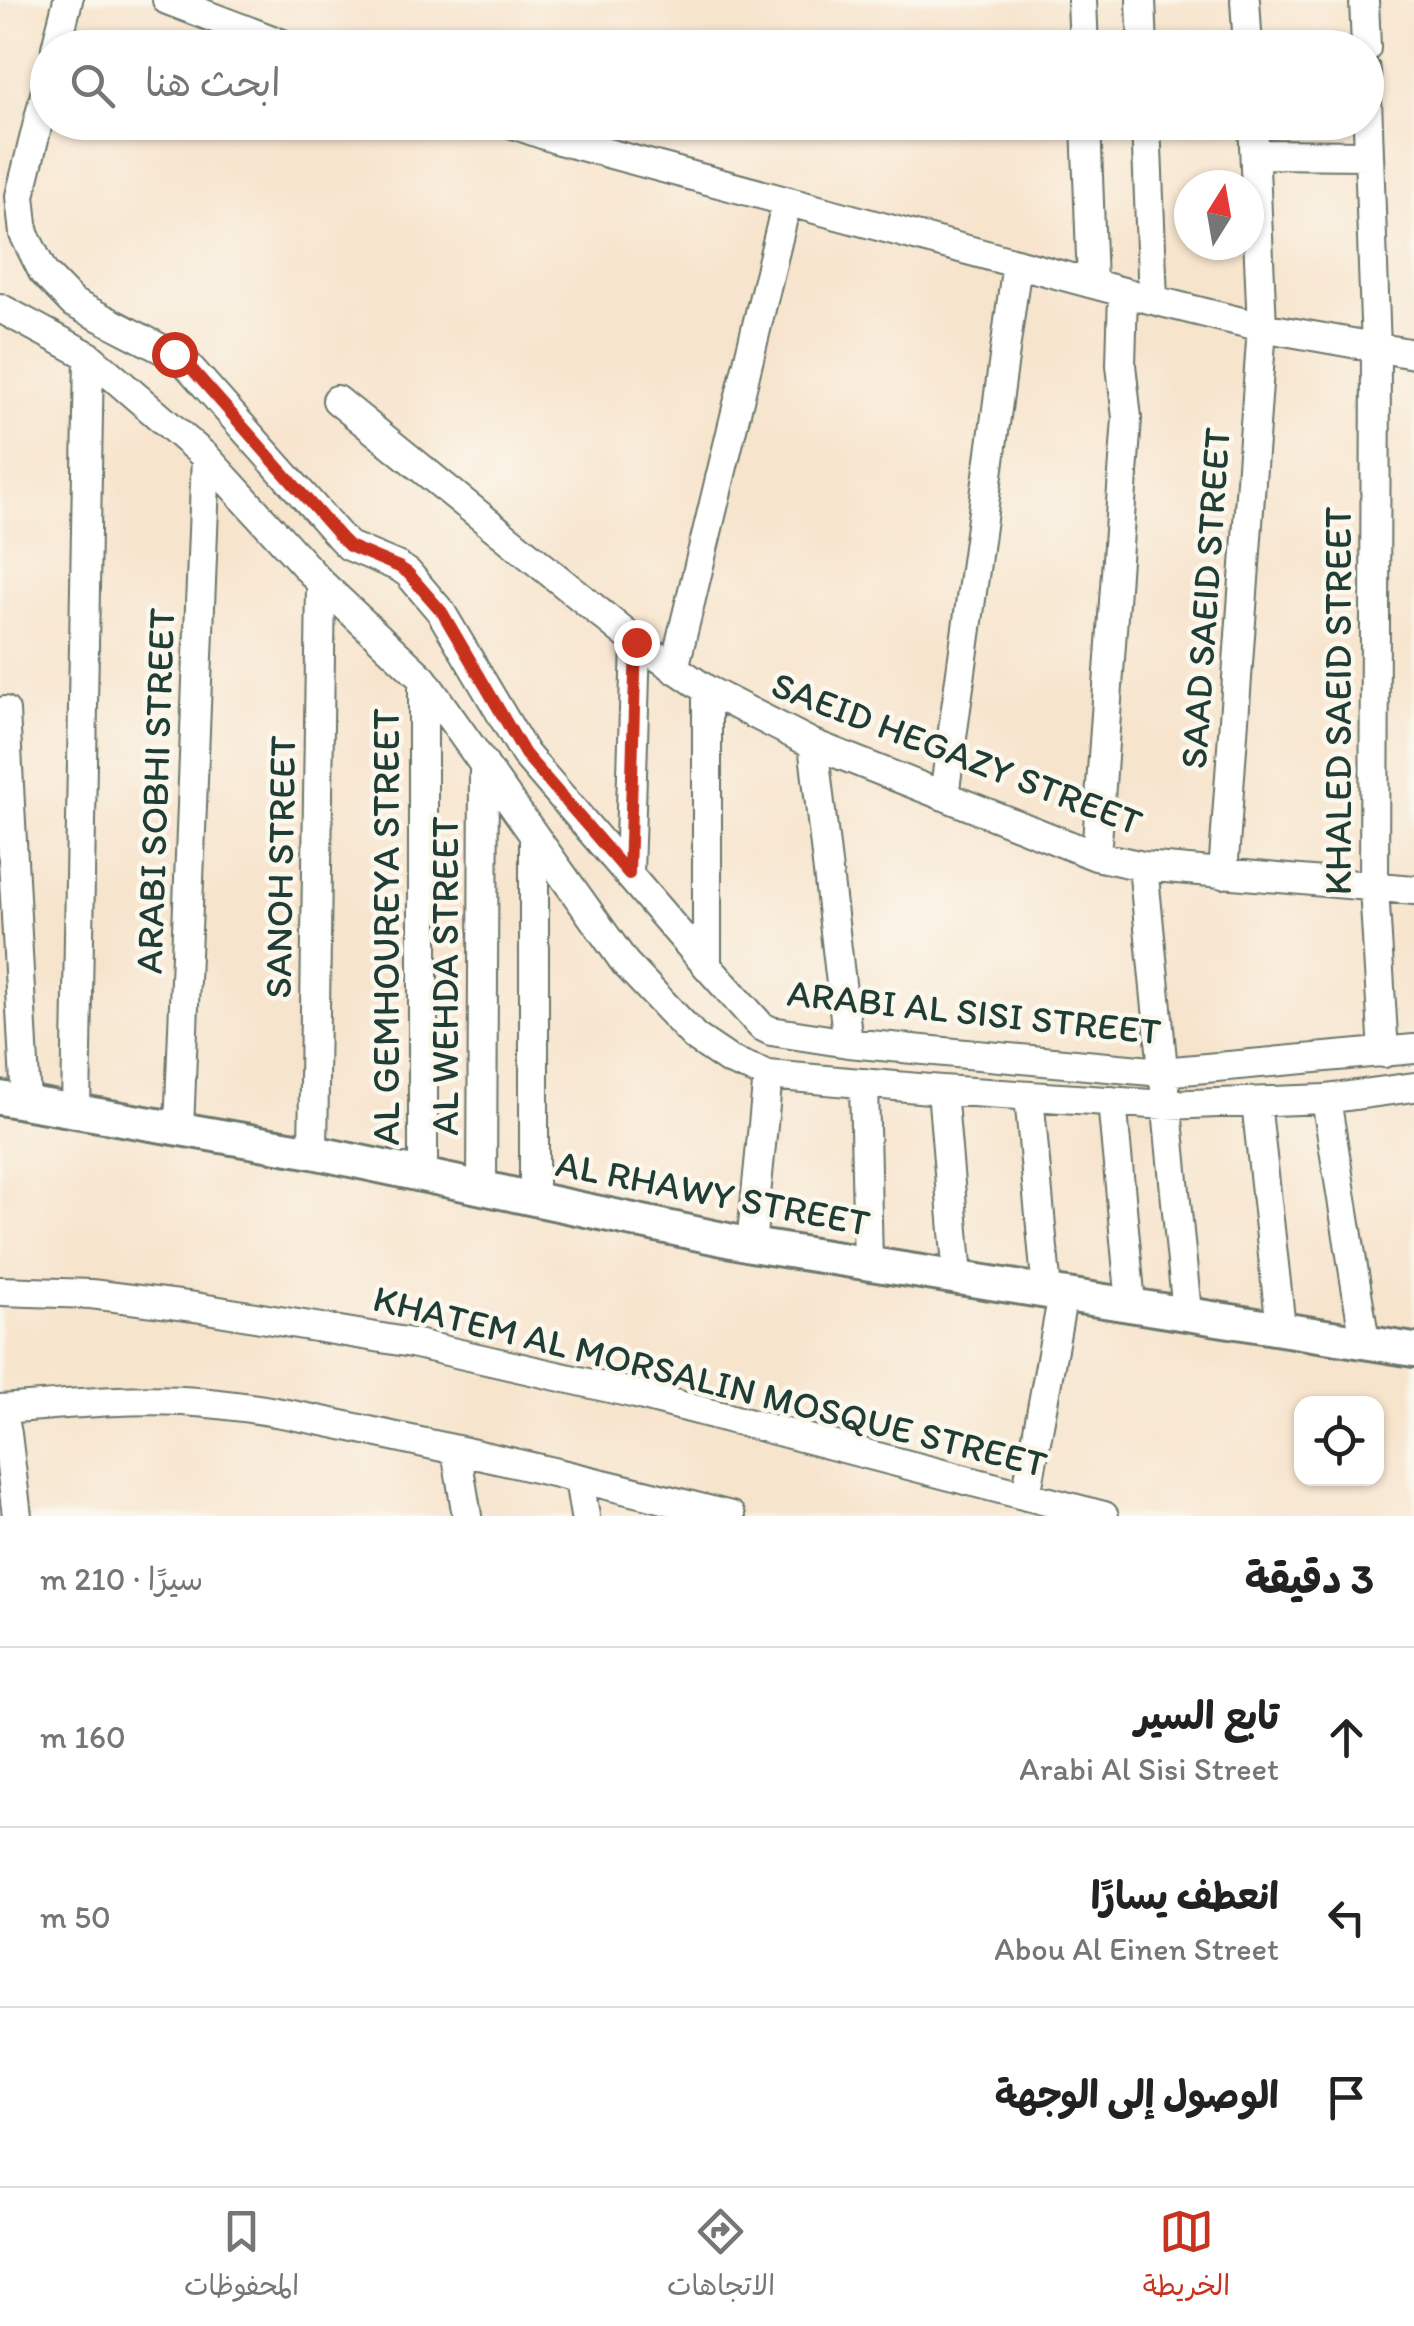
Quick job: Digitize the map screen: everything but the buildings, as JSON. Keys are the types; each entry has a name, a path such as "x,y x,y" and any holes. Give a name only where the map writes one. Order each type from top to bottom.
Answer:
{"street":[{"path":"60,30 68,0"},
{"path":"168,0 246,30"},
{"path":"1082,0 1083,30"},
{"path":"1141,0 1142,30"},
{"path":"1245,0 1247,30"},
{"path":"1364,0 1365,30"},
{"name":"ARABI AL SISI STREET","path":"34,140 20,196 24,234 43,272 73,303 184,360 349,546 408,573 442,612 525,754 766,1029 848,1043 1162,1072 1414,1049"},
{"path":"558,140 1153,300 1262,327 1414,354"},
{"path":"1087,140 1092,284"},
{"path":"1147,140 1153,300"},
{"name":"SAAD SAEID STREET","path":"1223,874 1262,327 1255,140"},
{"name":"KHALED SAEID STREET","path":"1369,140 1376,349 1374,888 1384,1053"},
{"path":"1256,154 1370,155"},
{"path":"674,669 787,202"},
{"path":"944,796 1017,263"},
{"path":"1096,856 1127,418 1121,365 1123,292"},
{"path":"0,308 89,356 206,456 321,584 423,679 626,963 695,1037 729,1060 768,1075 1166,1105 1326,1099 1414,1086"},
{"path":"76,1111 89,356"},
{"name":"SAEID HEGAZY STREET","path":"337,400 636,642 708,690 812,744 1096,856 1143,866 1414,890"},
{"name":"ARABI SOBHI STREET","path":"179,1129 206,456"},
{"name":"SANOH STREET","path":"313,1152 321,584"},
{"path":"629,874 636,642"},
{"name":"AL GEMHOUREYA STREET","path":"423,679 424,1176"},
{"path":"707,966 708,690"},
{"path":"5,712 13,1100"},
{"path":"812,744 848,1043"},
{"name":"AL WEHDA STREET","path":"482,1188 484,764"},
{"path":"534,834 534,1199"},
{"path":"1143,866 1187,1313"},
{"path":"751,1245 768,1075"},
{"path":"864,1083 868,1264"},
{"path":"942,1090 958,1278"},
{"path":"1026,1496 1055,1293 1029,1096"},
{"path":"1326,1099 1365,1342"},
{"name":"AL RHAWY STREET","path":"13,1100 313,1152 751,1245 1414,1350"},
{"path":"1112,1101 1131,1304"},
{"path":"1256,1102 1281,1328"},
{"name":"KHATEM AL MORSALIN MOSQUE STREET","path":"0,1291 91,1294 195,1306 412,1342 636,1394 1104,1516"},
{"path":"17,1516 8,1434 1,1409 180,1401 305,1417 716,1514"},
{"path":"456,1450 468,1516"},
{"path":"579,1479 585,1516"}],"route":[{"path":"174,354 184,360 349,546 408,573 442,612 525,754 629,874 636,642"}]}
